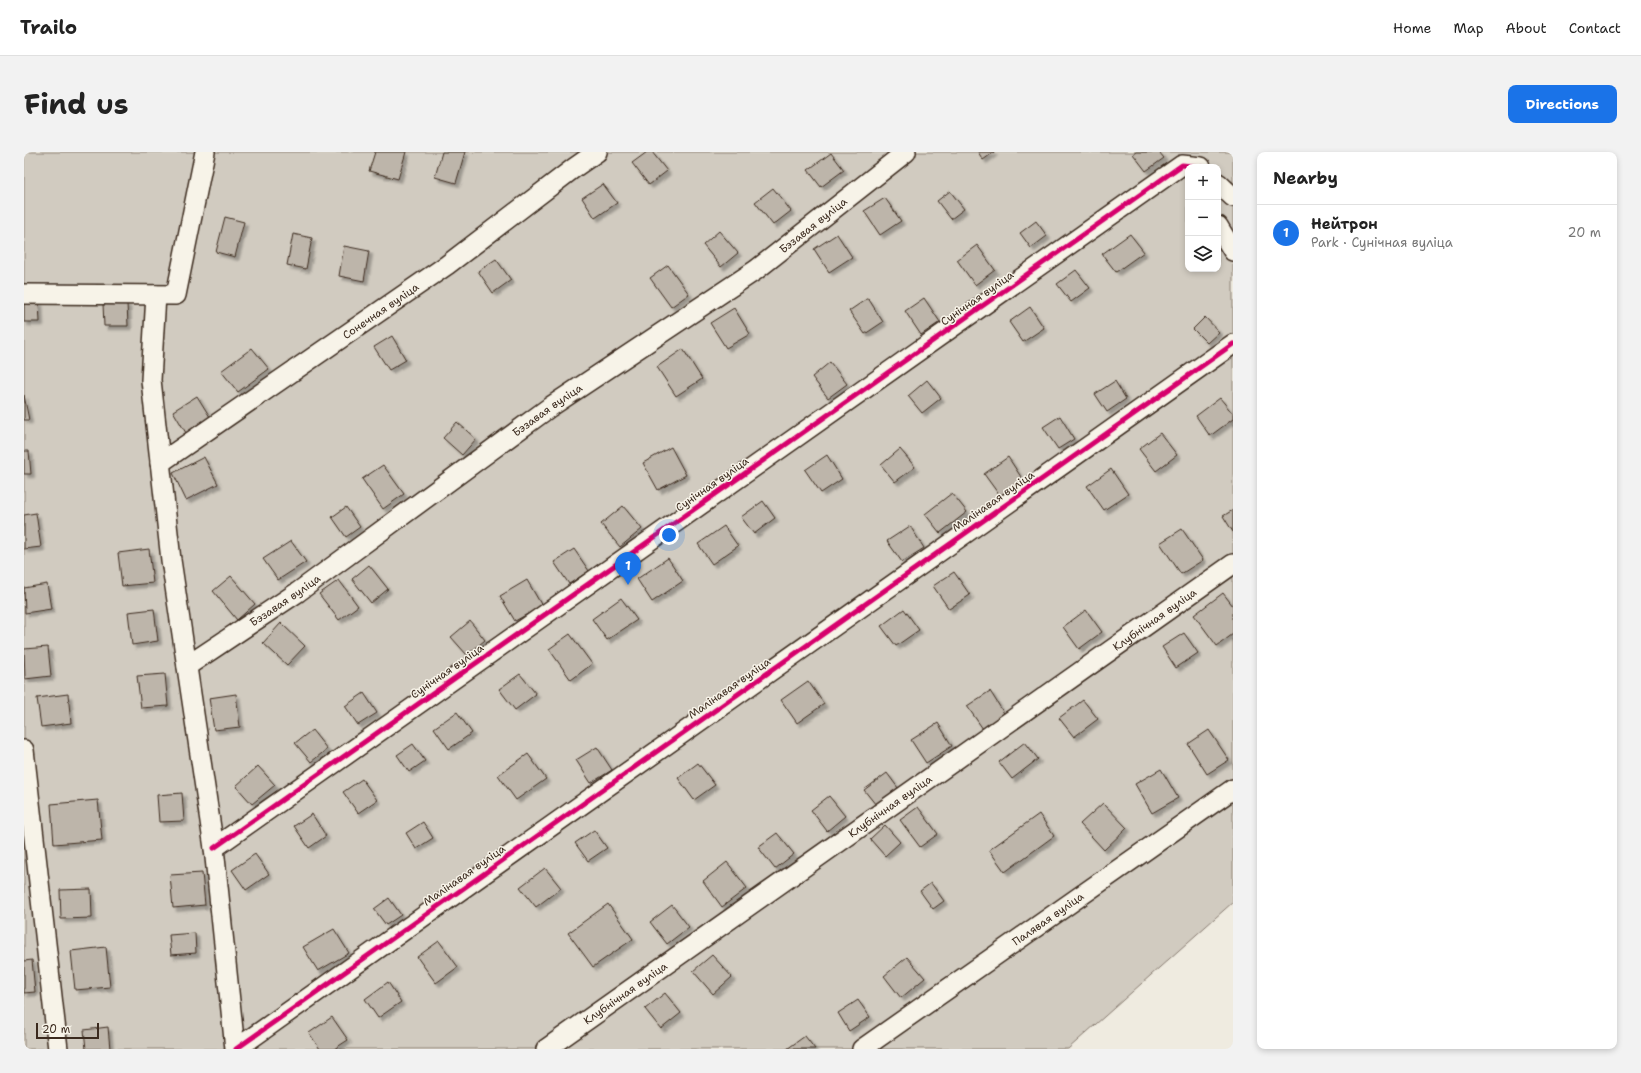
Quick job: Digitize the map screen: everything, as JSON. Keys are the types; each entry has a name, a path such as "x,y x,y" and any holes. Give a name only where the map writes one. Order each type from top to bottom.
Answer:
{"street":[{"path":"24,294 176,295 205,152"},
{"name":"Сонечная вуліца","path":"160,463 447,265 567,173 597,152"},
{"name":"Бэзавая вуліца","path":"187,666 298,592 550,406 756,270 906,152"},
{"name":"Сунічная вуліца","path":"214,848 1183,164"},
{"path":"1221,185 1233,197"},
{"path":"1221,231 1233,251"},
{"path":"156,295 151,380 171,560 214,848 236,1049"},
{"name":"Малінавая вуліца","path":"236,1049 1233,344"},
{"name":"Клубнічная вуліца","path":"546,1049 1233,564"},
{"path":"24,750 58,1049"},
{"name":"Палявая вуліца","path":"862,1049 1233,789"}],"shaded area":[{"path":"24,152 1233,152 1233,902 1068,1049 24,1049"}],"building":[{"path":"375,152 406,152 398,179 369,171"},
{"path":"442,152 465,152 456,183 435,177"},
{"path":"647,152 652,152 667,171 649,185 632,163"},
{"path":"978,152 994,152 983,160"},
{"path":"1136,152 1159,152 1164,158 1146,171 1133,154"},
{"path":"831,153 844,170 821,187 808,170"},
{"path":"603,184 617,203 595,218 582,198"},
{"path":"773,188 791,211 773,225 755,202"},
{"path":"950,191 964,209 951,219 937,201"},
{"path":"885,198 901,221 880,235 864,211"},
{"path":"225,217 244,222 235,257 216,252"},
{"path":"1036,221 1047,236 1031,248 1020,233"},
{"path":"719,231 738,253 721,267 703,245"},
{"path":"293,234 312,238 306,269 287,265"},
{"path":"837,234 852,257 829,272 814,249"},
{"path":"1130,234 1144,252 1116,272 1102,254"},
{"path":"977,245 995,270 975,285 957,260"},
{"path":"344,246 369,251 364,281 339,276"},
{"path":"496,259 511,280 493,293 478,271"},
{"path":"668,265 689,294 671,307 650,278"},
{"path":"1076,270 1090,288 1071,302 1057,284"},
{"path":"868,298 883,322 865,334 849,311"},
{"path":"924,298 940,322 921,335 905,311"},
{"path":"39,302 40,322 24,322 24,303"},
{"path":"127,303 128,326 104,326 103,304"},
{"path":"1030,307 1044,328 1023,342 1009,322"},
{"path":"734,308 750,334 726,348 710,323"},
{"path":"1205,317 1219,332 1207,343 1193,329"},
{"path":"392,336 406,360 389,370 374,347"},
{"path":"252,348 269,369 238,392 221,371"},
{"path":"683,349 702,379 676,396 657,367"},
{"path":"830,362 847,384 828,398 812,377"},
{"path":"927,380 941,398 922,413 908,396"},
{"path":"1115,381 1126,399 1107,412 1095,394"},
{"path":"24,395 29,420 24,420"},
{"path":"197,396 210,417 186,433 173,411"},
{"path":"1220,398 1233,414 1233,419 1210,436 1196,416"},
{"path":"1060,416 1074,439 1058,449 1043,427"},
{"path":"457,422 476,439 462,455 443,438"},
{"path":"1160,433 1177,455 1156,471 1139,449"},
{"path":"671,447 686,475 658,490 643,463"},
{"path":"900,449 915,467 895,482 881,465"},
{"path":"24,451 29,451 31,474 24,474"},
{"path":"827,455 842,479 821,493 805,470"},
{"path":"204,457 218,484 186,500 173,473"},
{"path":"1008,457 1023,480 1000,496 984,474"},
{"path":"383,465 404,494 383,509 362,479"},
{"path":"1111,469 1128,494 1104,510 1087,486"},
{"path":"952,493 967,512 940,533 925,514"},
{"path":"763,501 775,518 754,534 741,517"},
{"path":"623,506 642,529 620,547 601,524"},
{"path":"346,507 360,527 346,537 332,517"},
{"path":"1233,510 1233,532 1223,516"},
{"path":"36,513 41,547 24,549 24,515"},
{"path":"724,526 738,546 712,564 698,544"},
{"path":"910,526 924,548 902,562 887,541"},
{"path":"1182,529 1203,560 1181,574 1160,543"},
{"path":"291,541 306,562 278,580 263,559"},
{"path":"149,549 153,583 122,586 118,553"},
{"path":"574,549 589,571 569,584 554,562"},
{"path":"668,558 683,581 652,602 637,579"},
{"path":"369,565 388,589 371,603 352,579"},
{"path":"954,572 970,595 949,609 933,586"},
{"path":"231,576 255,604 237,620 213,591"},
{"path":"339,580 358,606 339,620 319,594"},
{"path":"527,580 542,606 515,621 500,596"},
{"path":"47,584 51,609 25,613 24,588"},
{"path":"1223,593 1233,606 1233,634 1217,646 1194,615"},
{"path":"621,598 637,620 607,640 592,619"},
{"path":"154,609 158,641 132,645 128,612"},
{"path":"904,609 919,630 896,646 881,626"},
{"path":"1086,610 1102,632 1079,649 1063,627"},
{"path":"470,621 485,640 467,655 451,637"},
{"path":"281,623 305,646 287,665 263,643"},
{"path":"1184,633 1198,653 1176,668 1162,647"},
{"path":"570,634 592,664 571,680 549,649"},
{"path":"48,647 51,676 25,679 24,649"},
{"path":"165,674 168,706 141,708 137,676"},
{"path":"520,674 536,694 515,710 499,689"},
{"path":"808,681 824,704 797,723 781,700"},
{"path":"990,691 1005,715 983,729 967,706"},
{"path":"364,693 377,713 358,725 345,706"},
{"path":"68,694 71,723 41,727 37,698"},
{"path":"236,694 240,727 214,730 209,698"},
{"path":"1083,700 1098,719 1074,737 1059,718"},
{"path":"457,712 472,733 449,749 434,728"},
{"path":"938,723 952,746 926,763 911,740"},
{"path":"312,730 327,749 311,762 295,743"},
{"path":"1209,730 1229,760 1207,774 1188,744"},
{"path":"1025,742 1038,759 1012,779 999,762"},
{"path":"413,744 425,761 409,772 397,755"},
{"path":"597,747 612,770 591,783 576,760"},
{"path":"528,754 546,779 516,800 498,775"},
{"path":"698,763 715,785 694,800 678,778"},
{"path":"258,766 275,785 252,804 236,786"},
{"path":"1161,769 1178,798 1152,813 1135,784"},
{"path":"887,773 898,788 876,805 864,790"},
{"path":"362,779 377,800 358,813 343,792"},
{"path":"182,793 184,821 159,822 157,795"},
{"path":"829,796 845,816 827,831 811,810"},
{"path":"98,800 102,840 54,844 51,804"},
{"path":"1103,803 1127,828 1104,850 1080,824"},
{"path":"918,807 938,834 920,847 900,820"},
{"path":"312,814 326,836 309,848 294,826"},
{"path":"1039,814 1054,836 1005,872 989,850"},
{"path":"423,822 433,838 416,849 406,833"},
{"path":"885,825 900,842 885,856 870,839"},
{"path":"594,830 607,848 588,861 575,843"},
{"path":"777,833 794,854 775,869 758,847"},
{"path":"255,854 269,874 246,890 232,870"},
{"path":"727,862 747,888 722,907 703,881"},
{"path":"545,868 561,888 536,907 520,887"},
{"path":"202,873 205,905 173,908 170,875"},
{"path":"931,883 944,901 933,909 920,891"},
{"path":"91,889 92,918 61,919 60,890"},
{"path":"389,898 401,915 386,925 374,909"},
{"path":"608,904 633,939 593,967 568,933"},
{"path":"672,905 689,927 667,944 650,922"},
{"path":"334,929 349,953 318,971 303,947"},
{"path":"195,933 196,953 171,955 169,935"},
{"path":"439,941 458,967 436,983 417,957"},
{"path":"106,947 110,987 75,990 71,951"},
{"path":"712,955 732,977 713,994 693,971"},
{"path":"907,957 925,978 901,998 884,976"},
{"path":"32,960 35,992 24,993 24,961"},
{"path":"388,982 401,1002 378,1018 365,999"},
{"path":"665,993 681,1013 661,1029 645,1009"},
{"path":"858,1000 870,1017 849,1031 838,1013"},
{"path":"332,1017 348,1040 334,1049 320,1049 309,1033"},
{"path":"108,1027 110,1049 86,1049 84,1030"},
{"path":"805,1036 815,1049 787,1049"}],"cycle path":[{"path":"214,848 1182,165 1185,165"},
{"path":"236,1049 1233,344"}],"place":[{"name":"Нейтрон","path":"628,585"}]}
